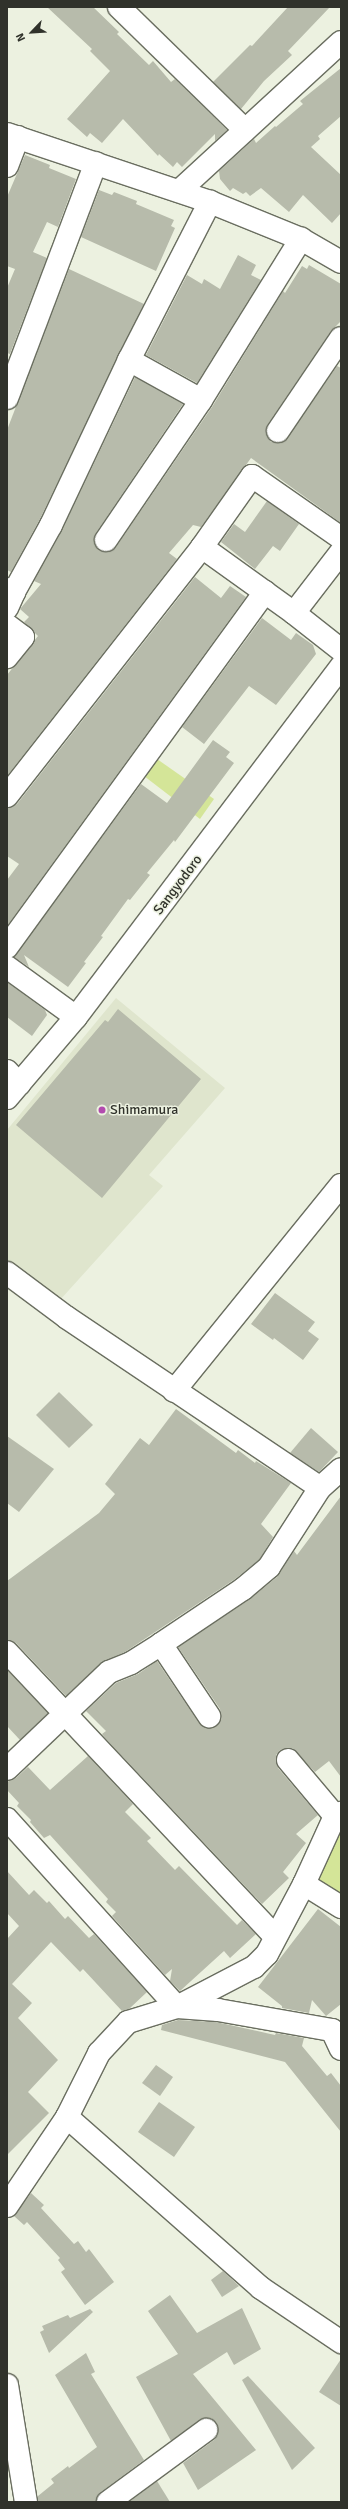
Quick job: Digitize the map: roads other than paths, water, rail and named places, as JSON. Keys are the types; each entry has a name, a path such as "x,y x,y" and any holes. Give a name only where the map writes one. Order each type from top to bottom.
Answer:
{"street":[{"path":"119,7 245,130"},
{"path":"179,191 341,42"},
{"path":"7,166 13,135 210,202 301,239 341,262"},
{"path":"7,398 96,163"},
{"path":"10,596 51,525 129,360 210,202"},
{"path":"106,540 201,400 301,239"},
{"path":"278,431 341,338"},
{"path":"129,360 201,400"},
{"path":"7,796 202,548 252,476 341,538"},
{"path":"202,548 294,613 341,650"},
{"path":"294,613 341,552"},
{"path":"7,947 265,592"},
{"path":"7,625 23,637 7,657"},
{"name":"Sangyodoro","path":"11,1085 76,1017 341,666"},
{"path":"7,967 76,1017"},
{"path":"174,1391 341,1185"},
{"path":"7,1273 66,1318 320,1488"},
{"path":"7,1769 109,1672 131,1663 162,1644 243,1588 269,1567 320,1488 341,1469"},
{"path":"162,1644 209,1716"},
{"path":"7,1652 66,1712 275,1936"},
{"path":"7,2206 67,2117 99,2054 128,2022 177,2007 254,1967 267,1954 275,1936 304,1884 338,1814 288,1760"},
{"path":"7,1819 177,2007 218,2010 338,2034"},
{"path":"304,1884 341,1907"},
{"path":"67,2117 261,2288 341,2342"},
{"path":"7,2385 26,2502"},
{"path":"108,2502 206,2430"}],"place":[{"name":"Shimamura","path":"102,1110"}]}
